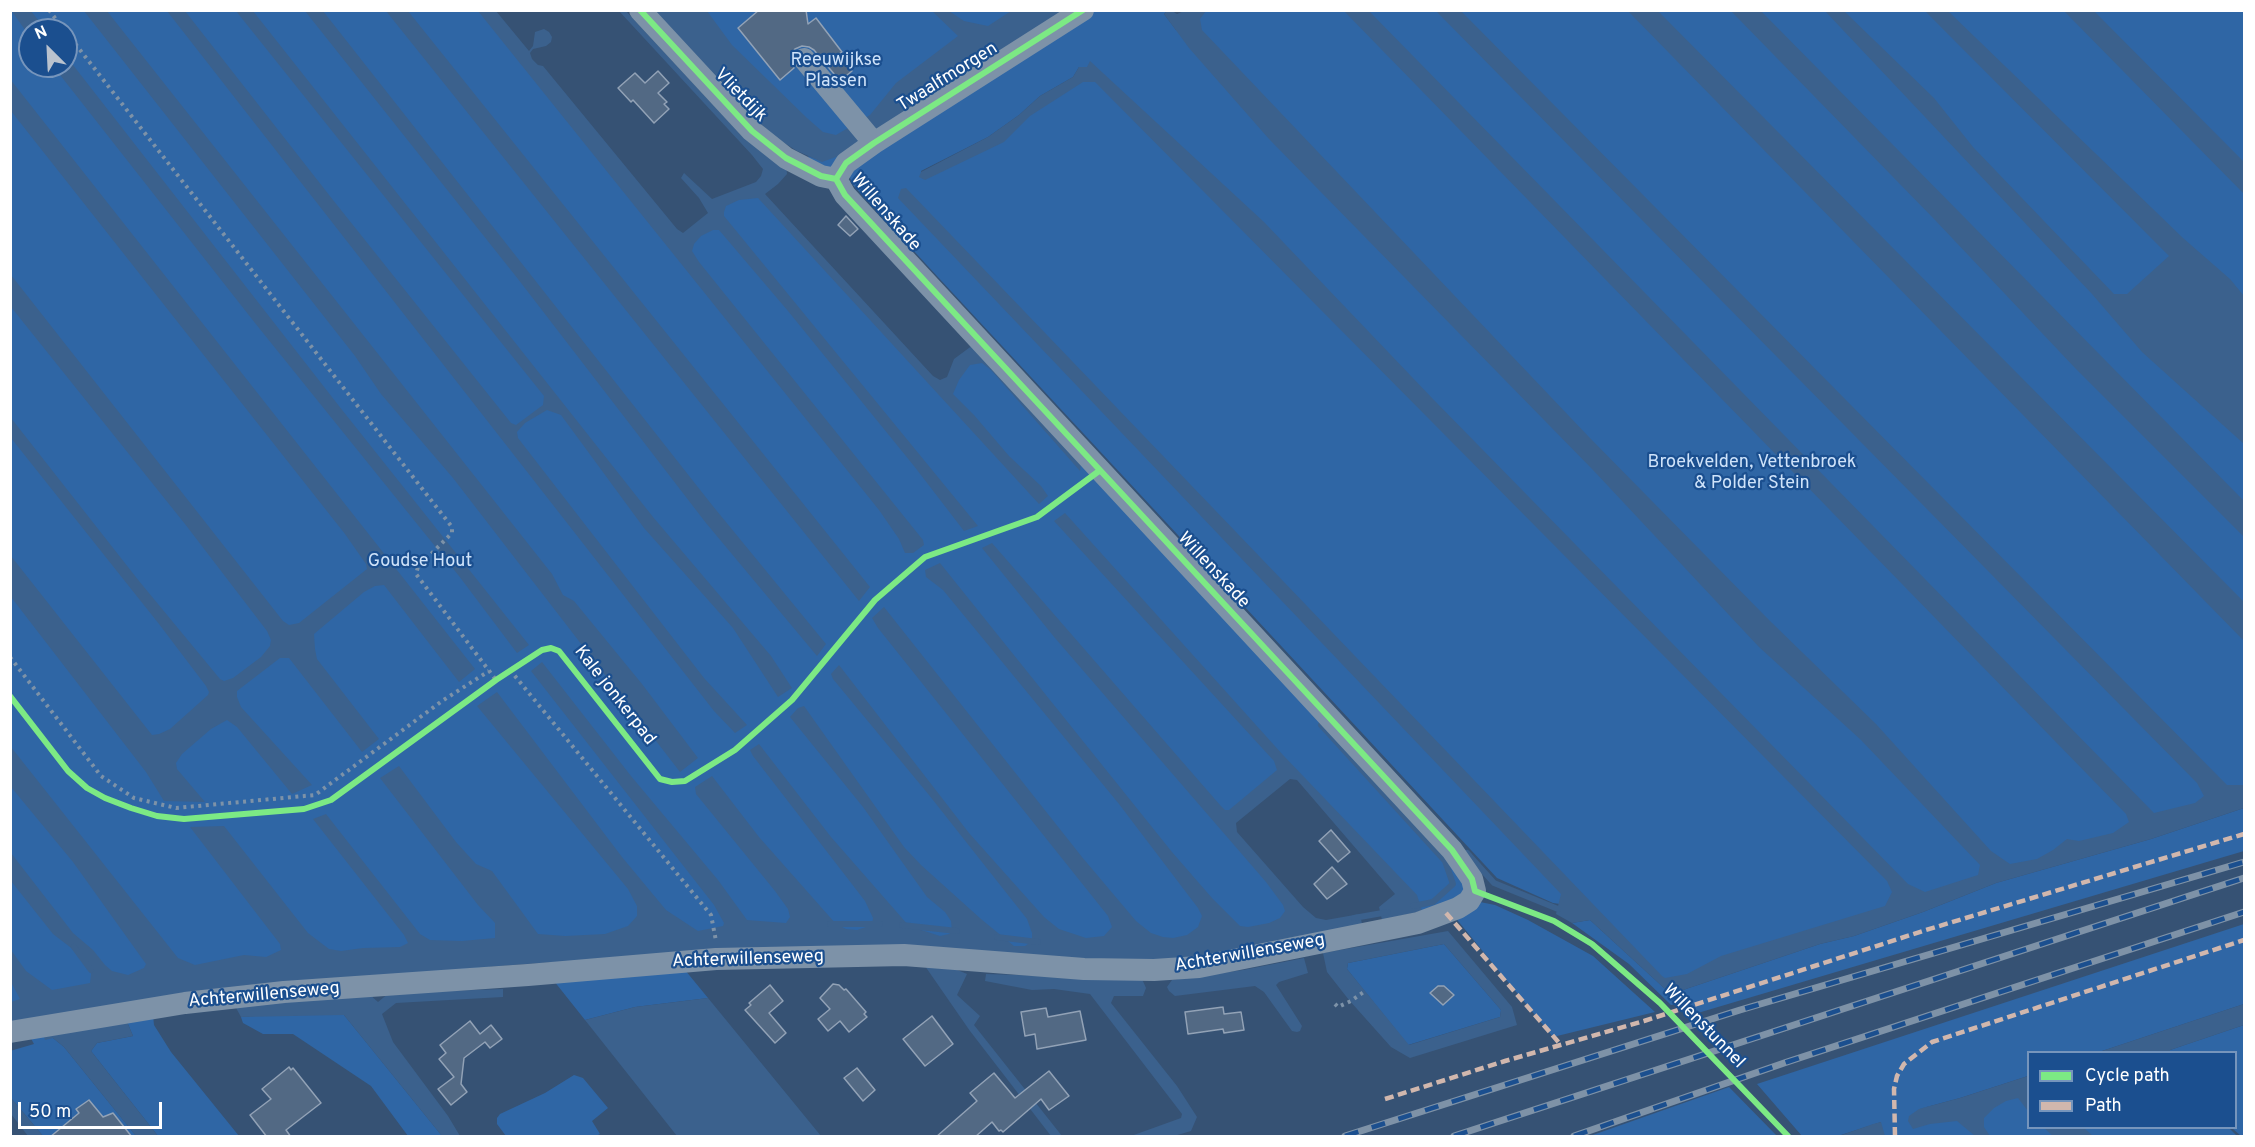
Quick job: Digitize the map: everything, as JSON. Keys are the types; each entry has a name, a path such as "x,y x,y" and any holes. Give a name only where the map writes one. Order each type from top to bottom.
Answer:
{"street":[{"name":"Vlietdijk","path":"640,10 752,131 786,158 822,176 836,179"},
{"name":"Twaalfmorgen","path":"836,179 846,163 872,141 1083,10"},
{"path":"804,59 872,141"},
{"name":"Willenskade","path":"836,179 845,195 1452,850 1472,879 1474,891"},
{"name":"Achterwillenseweg","path":"10,1032 184,1003 284,992 716,959 904,955 1084,969 1154,970 1199,967 1418,922 1458,908 1469,901 1474,891"}],"path":[{"path":"78,48 452,527 452,533 418,567 416,574 496,680"},
{"path":"10,657 101,776 134,798 176,808 315,795 434,707 489,671"},
{"path":"486,687 518,665"},
{"path":"510,670 711,915 715,927"},
{"path":"1335,1004 1338,1006 1351,1001 1365,991"}],"green space":[{"name":"Broekvelden, Vettenbroek & Polder Stein","path":"1206,10 2244,11 2244,799 1666,988 1587,906 1561,899 1560,904 1553,903 1497,878 853,185 848,173 813,164 808,156 822,161 850,148 1070,11 1167,11 1164,14 1176,30","holes":["1079,67 1088,67 1094,72 923,179 921,171 988,137 1019,115 1040,96 1073,77"]},
{"name":"Goudse Hout","path":"10,11 487,11 678,244 715,209 755,189 937,388 979,353 1463,877 1465,890 1456,902 1422,911 1293,769 1226,824 1302,922 1256,942 1025,947 694,943 11,1021"},
{"name":"Reeuwijkse Plassen","path":"680,11 1044,11 829,147"},
{"path":"2244,808 2244,851 1691,1015 1679,1003 1671,1005 1629,964 1572,923 1590,920 1664,988 1680,991 1820,944 1854,936 1996,883 2151,839"},
{"path":"1480,902 1495,905 1528,920 1593,956 1655,1012 1553,1037 1454,916"},
{"path":"2244,924 2244,1004 2102,1051 2027,1051 2027,1076 1919,1109 2027,1083 2027,1129 2230,1129 2237,1136 1879,1136 1881,1122 1838,1136 1802,1136 1757,1084"},
{"path":"1444,944 1501,1010 1500,1017 1408,1045 1347,969 1348,963"},
{"path":"685,970 708,998 635,1007 585,1020 554,981"},
{"path":"153,1015 154,1025 171,1052 239,1136 158,1136 91,1051 97,1043 133,1036 125,1017"},
{"path":"344,1015 442,1136 408,1136 371,1086 293,1034 263,1034 243,1023 241,1017"},
{"path":"2244,1025 2244,1136 2233,1129 2237,1129 2237,1051 2170,1050"},
{"path":"28,1033 53,1038 64,1047 136,1136 43,1136 11,1098 10,1051 34,1044"},
{"path":"574,1075 583,1078 608,1108 592,1121 600,1134 596,1136 506,1136 497,1124 500,1114 545,1093"},
{"path":"1729,1087 1777,1136 1590,1136"}],"shaded area":[{"path":"11,10 31,11 37,18 18,18 18,20"},
{"path":"84,11 107,11 552,574 563,595 574,601 642,684 698,758 680,772 453,478 381,394 355,356"},
{"path":"167,11 185,11 511,423 516,425 543,405 544,396 236,11 253,11 653,517 771,656 792,688 778,697 733,628 644,528 561,415 547,410 525,423 517,432 518,438 704,678 747,725 735,733 714,711"},
{"path":"305,11 323,11 712,505 826,644 817,656 706,523 518,279"},
{"path":"386,11 408,11 870,587 859,601"},
{"path":"478,11 496,11 529,51 533,46 535,32 544,29 549,32 552,37 551,42 546,46 533,49 530,53 532,59 538,65 543,66 677,229 683,233 708,213 699,198 681,178 684,173 712,199 756,182 763,169 619,11 626,11 741,135 786,166 787,174 765,194 933,376 940,380 947,377 954,359 973,345 1081,463 1080,471 991,370 982,363 970,365 959,380 953,394 1009,456 1041,486 1048,496 1039,504 758,198 739,200 726,206 724,216 978,526 964,531 788,311 719,230 713,230 701,236 694,244 692,251 699,262 923,540 924,545 913,553 905,553 899,539 879,510"},
{"path":"646,11 707,11 732,45 807,118 823,132 836,135 870,115 896,83 958,36 932,11 949,11 964,21 988,26 1011,11 1070,11 836,157 822,162 797,151 775,137"},
{"path":"1167,11 1177,14 1184,11 1206,11 1200,19 1202,30 1588,436 1769,620 1876,724 1991,851 2010,864 2037,859 2067,839 2079,841 2113,833 2129,822 2126,814 1344,11 1369,11 2154,813 2195,803 2204,796 2197,783 1436,11 1461,11 2227,785 2244,785 2244,808 2151,839 1996,883 1854,936 1820,944 1680,991 1669,991 1664,988 1590,920 1572,923 1556,914 1561,894 898,198 901,189 906,188 1665,978 1687,974 1721,956 1885,906 1892,892 1887,881 1095,82 1083,82 1030,116 1004,142 925,180 919,177 921,172 988,137 1019,115 1040,96 1073,77 1079,67 1087,67 1090,61 1264,222 1432,398 1908,884 1925,892 1978,875 1980,865 1861,740 1759,647 1593,470 1269,139 1189,48 1164,14"},
{"path":"1628,11 1658,11 2244,602 2244,641"},
{"path":"1731,11 1761,11 2244,501 2244,537 2076,369 1935,220"},
{"path":"1825,11 1844,11 1934,98 1973,147 2114,294 2127,294 2169,256 1925,11 1948,11 2183,238 2230,279 2244,296 2244,444 2142,352 2092,294"},
{"path":"2064,11 2094,11 2244,162 2244,194"},
{"path":"78,71 529,645 517,653 459,576 255,323 62,78 78,78"},
{"path":"10,79 475,669 459,682 384,585 375,586 364,592 314,634 315,649 317,659 379,739 362,752 289,658 280,658 237,691 241,707 312,785 292,794 237,727 227,720 211,729 182,754 176,763 177,769 205,802 164,801 146,772 11,597 11,556 152,735 170,729 208,695 206,686 159,624 11,438 11,418 139,581 220,679 224,681 233,678 261,657 270,646 271,640 267,631 185,524 11,307 11,275 283,621 289,625 299,623 367,569 366,564 345,534 11,111"},
{"path":"1065,513 1283,755 1417,895 1422,911 1382,920 1379,907 1395,894 1297,780 1290,779 1236,823 1237,832 1303,907 1316,918 1326,920 1360,914 1362,924 1216,956 1156,961 553,962 352,977 11,1025 11,1002 20,999 11,982 11,950 26,971 52,990 90,983 91,970 83,957 53,934 11,881 11,853 73,933 112,971 128,975 144,968 146,964 73,862 11,787 11,747 178,958 195,965 244,955 266,957 281,950 280,944 190,827 224,826 308,933 329,949 341,951 400,947 408,943 313,819 326,814 420,934 430,940 462,941 495,938 495,923 478,905 380,778 399,766 456,842 476,864 492,871 538,934 565,936 605,934 628,926 637,916 637,906 628,889 477,706 497,692 622,857 666,910 698,931 723,926 724,923 714,905 531,671 542,662 631,776 718,880 747,920 786,923 790,917 788,909 775,891 696,794 695,787 712,776 759,837 836,924 846,929 857,930 872,925 873,918 865,901 753,756 750,750 759,744 831,837 909,926 940,936 952,931 951,921 945,912 927,897 863,807 790,717 798,708 804,706 904,847 921,865 1014,946 1025,946 1032,941 1027,919 833,679 831,674 839,665 969,833 1044,917 1059,929 1086,938 1104,936 1112,927 1108,916 878,628 872,618 884,607 1082,857 1136,921 1151,933 1163,937 1173,938 1187,935 1198,927 1202,916 1198,908 1119,804 943,590 926,577 925,570 940,563 1172,852 1212,898 1240,926 1248,927 1269,923 1280,918 1285,911 1283,905 1266,882 1055,638 982,548 992,543 1220,805 1225,810 1229,810 1277,770 1274,761 1054,521"},
{"path":"1448,931 1512,1007 1517,1025 1410,1058 1391,1047 1349,1000 1327,972 1323,953","holes":["1444,944 1501,1010 1500,1017 1409,1045 1347,969 1348,963"]},
{"path":"1304,958 1308,973 1276,985 1302,1026 1297,1032 1292,1031 1264,992 1255,986 1175,996 1167,987 1172,980 1243,970"},
{"path":"925,966 948,966 967,974 957,995 980,1016 974,1025 1062,1136 1051,1136 970,1031"},
{"path":"986,974 1142,979 1146,988 1143,996 1114,996 1111,1003 1177,1086 1197,1117 1191,1131 1174,1136 1131,1136 1181,1118 1182,1114 1090,994 1054,989 1032,990 985,981"},
{"path":"503,989 503,997 396,1003 382,1014 393,1042 448,1116 460,1136 442,1136 344,1015 241,1017 235,1006 370,995 378,1002 389,993"},
{"path":"708,998 821,1136 677,1136 585,1020 635,1007"},
{"path":"2244,1004 2244,1025 2170,1051 2102,1051"},
{"path":"125,1017 133,1036 97,1043 91,1051 158,1136 136,1136 64,1047 53,1038 45,1040 43,1034"},
{"path":"2027,1076 2027,1110 2018,1098 2006,1101 1994,1108 1984,1118 1984,1127 1990,1136 1975,1136 1957,1121 1930,1124 1913,1129 1908,1121 1909,1116 1919,1109"},
{"path":"10,1098 43,1136 28,1136 11,1114"},
{"path":"1881,1122 1885,1136 1839,1136 1873,1124"},
{"path":"2045,1129 2085,1129 2093,1136 2053,1136"}],"building":[{"path":"759,10 806,10 808,24 816,18 842,52 839,54 852,71 840,81 814,50 802,46 795,49 791,55 794,68 780,80 738,28"},
{"path":"658,71 669,83 658,93 667,102 664,104 669,109 654,123 633,100 631,102 618,88 635,73 645,83"},
{"path":"846,216 858,229 850,236 838,225"},
{"path":"1331,830 1350,852 1338,862 1319,841"},
{"path":"1332,867 1347,884 1327,899 1314,884"},
{"path":"833,984 846,989 866,1012 864,1014 867,1017 849,1032 840,1021 828,1031 818,1019 830,1009 820,998"},
{"path":"770,985 783,1001 769,1013 786,1033 775,1043 745,1010 751,1005 749,1003"},
{"path":"1438,986 1444,986 1454,995 1443,1005 1430,993"},
{"path":"1223,1007 1224,1014 1241,1012 1244,1030 1224,1033 1223,1029 1188,1034 1185,1012"},
{"path":"1046,1008 1048,1017 1080,1011 1086,1040 1037,1049 1035,1034 1025,1036 1021,1012"},
{"path":"932,1016 953,1044 925,1066 903,1039"},
{"path":"470,1021 480,1034 491,1025 502,1039 490,1048 485,1042 464,1058 461,1084 467,1092 451,1105 438,1089 454,1077 439,1059 446,1053 440,1045"},
{"path":"289,1067 291,1070 293,1068 321,1103 286,1130 291,1137 267,1137 250,1115 271,1099 262,1089"},
{"path":"857,1068 875,1090 863,1101 844,1078"},
{"path":"1049,1071 1069,1096 1049,1110 1041,1099 1003,1132 999,1131 992,1122 975,1137 936,1137 977,1101 970,1093 994,1073 1015,1098"},
{"path":"89,1100 103,1117 113,1113 132,1137 50,1137 79,1113 76,1109"}],"waterway":[{"path":"1321,725 1445,861 1453,884 1433,902 1413,906"},
{"path":"1467,853 1494,883 1558,909"},
{"path":"1354,918 1388,912"},
{"path":"830,924 880,924"},
{"path":"902,925 957,931"},
{"path":"997,937 1038,942"},
{"path":"74,947 91,970"}],"railway":[{"path":"1345,1136 1740,1010 2244,862"},
{"path":"1454,1136 2244,878"},
{"path":"1574,1136 1787,1062 2244,912"}],"marked path":[{"path":"1385,1099 1644,1021 1926,930 2244,834"},
{"path":"1446,913 1561,1045"},
{"path":"1895,1136 1894,1089 1897,1076 1904,1064 1932,1042 2244,940"}],"cycle path":[{"path":"640,10 752,131 786,158 821,176 836,179"},
{"path":"836,179 846,163 874,143 1083,10"},
{"name":"Willenstunnel","path":"836,179 845,195 1452,850 1472,879 1475,891 1554,921 1592,944 1660,1003 1788,1136"},
{"name":"Kale jonkerpad","path":"10,696 68,771 87,788 131,808 157,816 184,819 304,809 331,800 496,680 542,650 551,648 559,651 660,779 672,782 685,781 735,750 792,700 875,600 925,557 1037,517 1099,471"}]}
